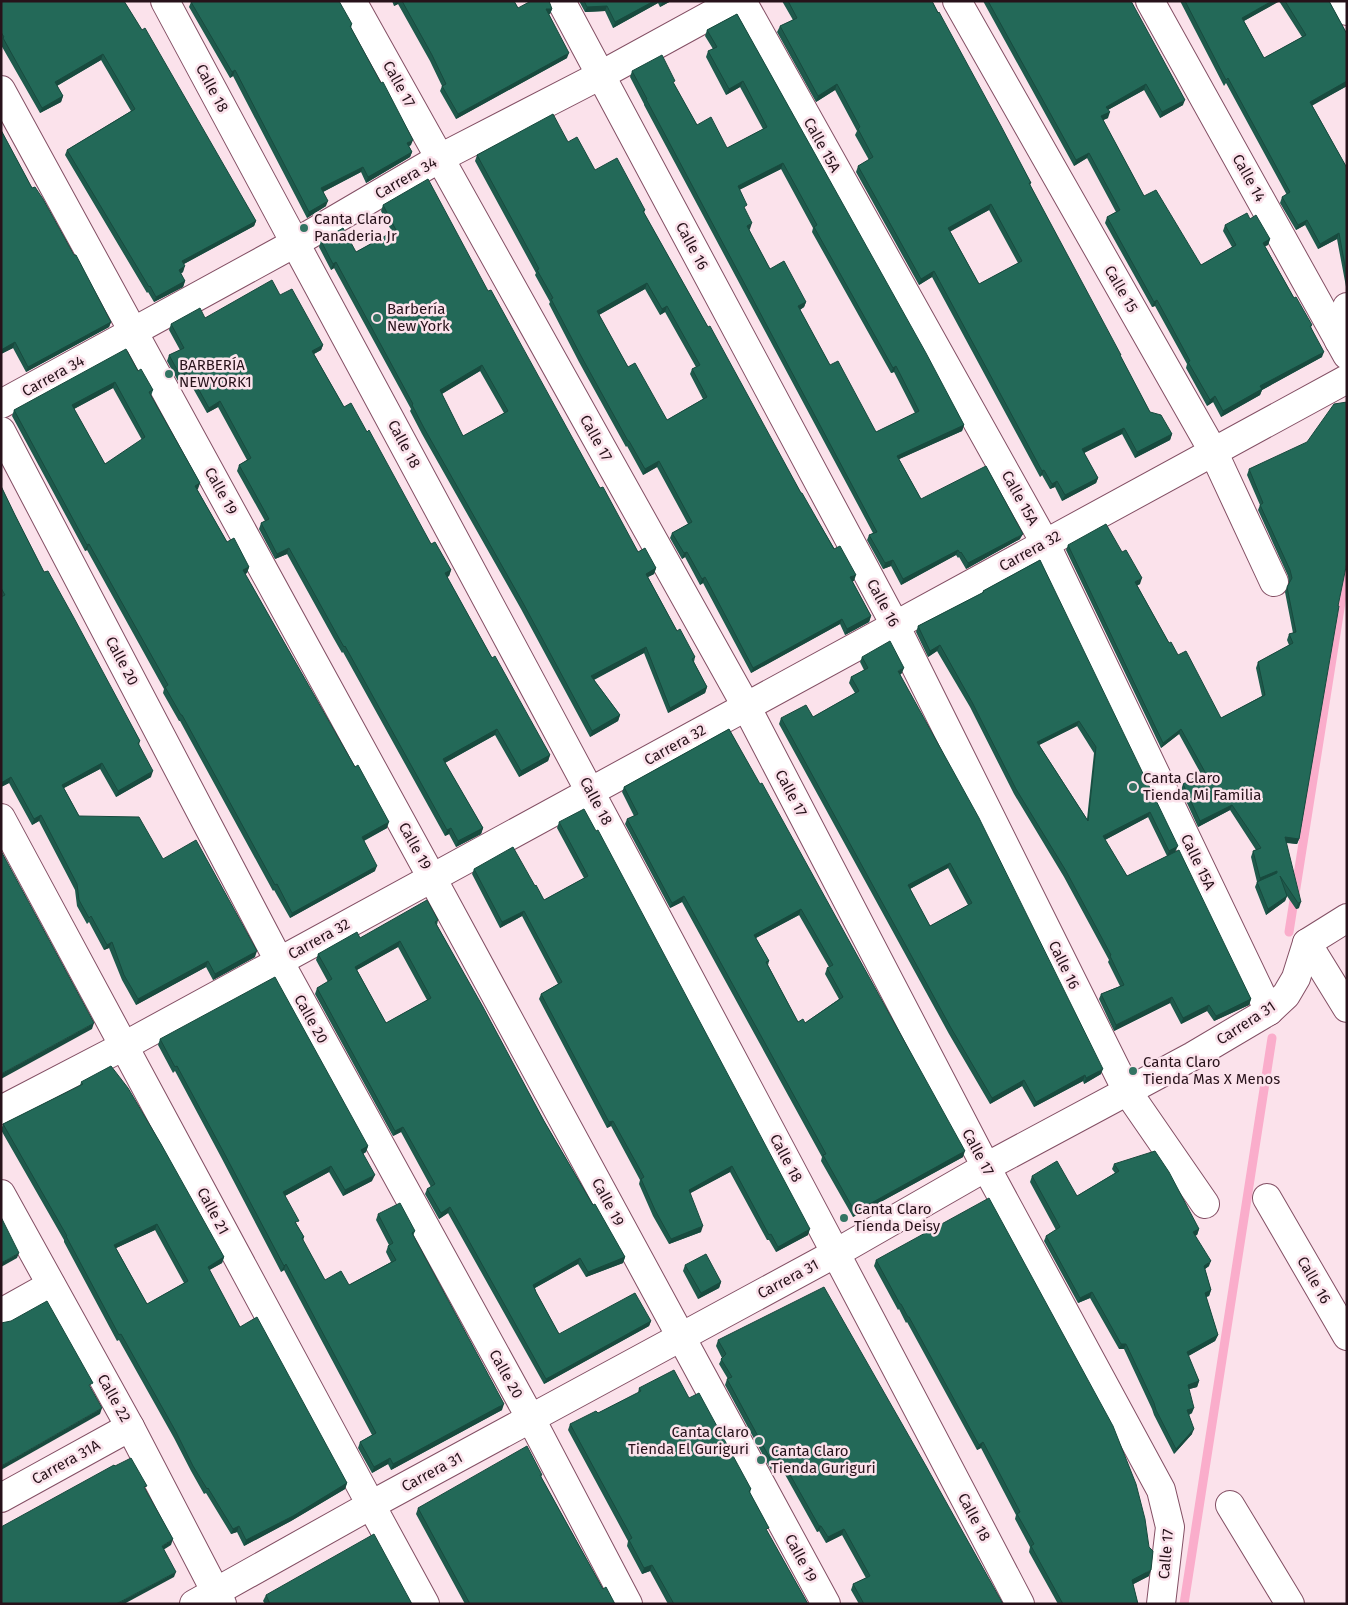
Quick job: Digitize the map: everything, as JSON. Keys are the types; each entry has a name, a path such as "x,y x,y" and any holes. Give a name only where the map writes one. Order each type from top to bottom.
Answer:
{"street":[{"name":"Calle 18","path":"165,1 591,792 1020,1604"},
{"name":"Calle 17","path":"352,1 746,706 986,1167 1161,1490 1170,1527 1161,1604"},
{"name":"Calle 16","path":"561,1 895,625 1127,1091 1205,1204"},
{"name":"Carrera 34","path":"1,404 295,243 440,158 601,76 736,1"},
{"name":"Calle 15A","path":"742,1 1045,543 1269,1011"},
{"name":"Calle 15","path":"957,1 1213,451 1274,582"},
{"name":"Calle 14","path":"1150,1 1343,348"},
{"path":"1342,1 1347,11"},
{"name":"Calle 19","path":"1,90 826,1604"},
{"path":"1343,348 1347,307"},
{"name":"Carrera 32","path":"1,1110 124,1046 1347,379"},
{"name":"Calle 20","path":"1,431 279,961 531,1419 628,1604"},
{"name":"Calle 21","path":"1,818 425,1604"},
{"path":"1347,918 1307,943 1347,1008"},
{"name":"Carrera 31","path":"210,1600 371,1505 836,1253 986,1167 1193,1056 1269,1011 1286,995 1296,978 1307,943"},
{"name":"Calle 22","path":"1,1194 130,1427 210,1600"},
{"name":"Calle 16","path":"1267,1198 1347,1336"},
{"path":"1,1313 51,1285"},
{"name":"Carrera 31A","path":"1,1498 130,1427"},
{"path":"1230,1505 1290,1604"}],"building":[{"path":"1,1 124,1 142,30 145,28 256,221 182,261 185,266 179,270 185,281 156,297 67,150 135,109 103,54 55,82 63,96 42,108 3,38 1,32"},
{"path":"192,1 339,1 352,24 350,26 381,83 383,82 413,140 407,143 412,152 368,177 363,167 321,188 328,201 309,212 235,70 232,72"},
{"path":"402,1 514,1 518,8 531,1 549,1 552,9 546,9 569,53 458,114 442,86 446,84 432,55"},
{"path":"584,1 654,1 615,22 607,6 587,7"},
{"path":"788,1 932,1 1001,126 1031,183 1029,183 1150,412 1161,415 1172,434 1137,452 1124,428 1082,449 1098,478 1065,495 1057,481 1052,484 1044,470 1042,471 934,271 921,279 858,166 873,157 858,129 860,127 837,84 818,96 780,26 797,18","holes":["991,204 1022,261 979,284 948,228"]},
{"path":"988,1 1131,1 1185,100 1162,112 1146,84 1106,107 1110,112 1101,116 1144,196 1156,190 1201,265 1236,245 1225,225 1247,213 1250,219 1256,215 1270,239 1263,243 1294,298 1296,297 1312,325 1310,326 1324,352 1260,386 1262,389 1223,411 1215,396 1210,400 1188,362 1190,361 1157,300 1154,302 1107,217 1120,210 1089,153 1076,160"},
{"path":"1185,1 1272,1 1242,18 1264,58 1306,35 1285,1 1329,1 1347,34 1347,81 1310,102 1347,168 1347,277 1339,233 1320,244 1307,220 1298,225 1282,197 1290,192 1228,78 1226,80"},
{"path":"737,14 926,353 964,425 897,456 921,499 986,466 1023,534 968,563 958,550 903,579 893,560 885,563 869,535 877,532 632,71 662,55 675,81 673,82 697,125 711,117 727,148 767,127 743,81 729,89 708,51 717,47 707,30","holes":["783,163 817,225 814,227 893,368 896,366 919,411 876,432 838,361 830,365 798,306 806,302 784,261 770,269 747,226 752,223 744,207 747,205 738,186"]},
{"path":"553,114 568,142 577,137 595,170 617,158 645,210 643,211 708,327 710,326 801,493 834,549 840,546 856,575 850,577 871,616 847,629 842,619 753,668 705,577 702,579 687,552 684,553 672,533 692,522 659,461 645,469 628,441 581,356 537,270 539,269 477,155","holes":["647,283 662,309 667,306 700,365 692,369 707,397 667,420 635,363 628,367 597,311"]},
{"path":"1,130 32,188 35,187 43,199 74,255 76,255 111,322 28,367 15,342 1,350"},
{"path":"428,179 488,291 491,290 600,488 603,487 638,552 645,548 656,568 646,574 677,631 680,629 695,657 692,659 707,687 670,708 646,647 591,676 620,715 592,731 523,603 424,428 413,404 336,262 333,264 321,241 343,228 356,252 396,230 383,205","holes":["482,365 508,411 463,436 440,390"]},
{"path":"272,280 280,295 292,289 323,345 312,351 344,407 351,403 367,432 369,430 431,544 435,542 451,570 445,573 492,658 495,656 550,755 521,771 497,729 443,759 483,828 458,841 451,828 447,830 289,548 277,554 261,523 269,519 239,465 251,458 220,401 209,408 188,370 180,375 169,355 184,348 171,324 200,308 205,318"},
{"path":"126,349 138,371 141,369 153,390 149,392 200,483 195,486 227,542 234,538 249,567 243,570 355,767 358,765 389,822 362,837 377,866 292,913 165,687 168,685 89,544 87,545 14,410","holes":["115,382 145,437 105,464 72,405"]},
{"path":"1347,402 1347,562 1299,839 1285,837 1301,902 1298,903 1280,876 1287,896 1268,909 1257,882 1277,873 1277,871 1260,878 1253,851 1261,848 1232,805 1200,821 1183,784 1205,772 1181,729 1163,743 1068,545 1106,524 1122,552 1126,550 1142,578 1135,582 1169,643 1171,642 1178,655 1186,651 1221,718 1265,695 1258,662 1293,643 1289,634 1296,632 1287,587 1292,578 1290,570 1260,505 1263,503 1249,469 1307,442 1334,404"},
{"path":"1,486 44,572 48,571 140,741 138,743 153,771 118,791 102,763 62,785 79,816 139,817 163,859 196,840 257,951 215,974 208,961 138,999 124,975 112,942 107,945 91,916 89,918 79,900 77,884 41,815 34,819 11,777 1,783 1,597 5,595 1,588"},
{"path":"1040,560 1178,846 1169,851 1150,812 1103,836 1127,876 1179,850 1251,999 1216,1016 1209,1005 1183,1018 1172,997 1116,1025 1101,994 1124,985 1111,955 1066,871 1016,789 972,702 940,645 930,651 918,626","holes":["1079,721 1096,747 1088,821 1037,742"]},
{"path":"890,641 904,668 898,671 979,818 1103,1069 1086,1078 1085,1075 1036,1102 1024,1080 992,1098 951,1028 781,718 806,705 813,717 859,691 851,677 868,668 862,657","holes":["950,863 972,903 930,926 908,885"]},
{"path":"729,729 760,784 762,783 965,1151 855,1212 823,1155 826,1154 684,896 672,903 627,819 638,814 624,787","holes":["801,909 833,965 827,968 843,997 805,1023 803,1019 798,1022 766,962 769,961 754,935"]},
{"path":"584,809 596,831 598,830 810,1229 778,1247 771,1234 769,1235 732,1166 689,1190 703,1226 671,1239 641,1179 644,1177 613,1121 609,1122 541,994 562,982 524,911 502,922 474,869 513,847 544,900 588,876 559,822"},
{"path":"1,851 94,1023 1,1074"},
{"path":"427,900 438,920 435,922 544,1121 625,1257 588,1272 580,1258 533,1285 559,1334 635,1293 651,1321 546,1379 450,1207 441,1213 427,1189 435,1184 403,1127 395,1131 317,988 332,979 318,954 357,932 360,938","holes":["400,941 431,998 386,1023 355,967"]},
{"path":"275,977 368,1146 361,1150 375,1175 345,1190 331,1166 283,1192 299,1221 295,1222 304,1237 302,1238 325,1280 341,1271 349,1285 396,1260 388,1246 393,1243 378,1214 400,1203 415,1231 412,1233 504,1404 393,1464 390,1458 374,1467 360,1442 376,1433 286,1264 284,1266 177,1066 175,1067 160,1039"},
{"path":"111,1066 128,1088 224,1257 208,1267 240,1327 257,1317 347,1483 293,1516 246,1540 239,1526 233,1529 193,1466 176,1432 121,1334 119,1335 67,1236 3,1124 83,1084 81,1082","holes":["157,1224 188,1281 147,1304 114,1245"]},
{"path":"1155,1151 1169,1172 1199,1229 1193,1232 1211,1261 1204,1266 1211,1290 1205,1293 1218,1335 1187,1352 1199,1381 1188,1385 1194,1408 1187,1410 1194,1429 1176,1449 1126,1344 1121,1344 1092,1292 1080,1298 1046,1236 1060,1227 1032,1176 1057,1161 1077,1196 1119,1171 1114,1164"},
{"path":"989,1198 1113,1426 1136,1484 1145,1519 1149,1547 1153,1551 1151,1570 1132,1580 1138,1604 1063,1604 1031,1546 1034,1544 1017,1514 1020,1512 983,1442 979,1445 876,1260"},
{"path":"1,1217 19,1253 1,1263"},
{"path":"706,1254 721,1282 701,1293 685,1265"},
{"path":"824,1287 1003,1604 864,1604 853,1584 870,1576 844,1529 828,1537 821,1526 819,1526 780,1457 773,1464 727,1379 732,1377 721,1359 726,1354 718,1340"},
{"path":"47,1301 93,1383 89,1385 102,1408 1,1466 1,1323 11,1321"},
{"path":"674,1370 689,1398 699,1393 751,1489 749,1491 769,1528 766,1529 808,1604 674,1604 652,1565 644,1568 629,1540 632,1538 570,1424 596,1411 598,1413 641,1391 639,1388"},
{"path":"527,1446 542,1475 540,1475 603,1589 606,1587 615,1604 470,1604 418,1508"},
{"path":"131,1458 147,1486 144,1487 173,1539 162,1546 176,1572 116,1604 1,1604 1,1527 114,1465"},
{"path":"374,1534 412,1604 270,1604 266,1595"}],"waterway":[{"path":"1289,932 1347,564"},
{"path":"1184,1604 1272,1038"}],"place":[{"name":"Canta Claro Panaderia Jr","path":"304,228"},
{"name":"Barbería New York","path":"377,318"},
{"name":"BARBERÍA NEWYORK1","path":"169,374"},
{"name":"Canta Claro Tienda Mi Familia","path":"1133,787"},
{"name":"Canta Claro Tienda Mas X Menos","path":"1133,1071"},
{"name":"Canta Claro Tienda Deisy","path":"844,1218"},
{"name":"Canta Claro Tienda El Guriguri","path":"759,1441"},
{"name":"Canta Claro Tienda Guriguri","path":"761,1460"}]}
